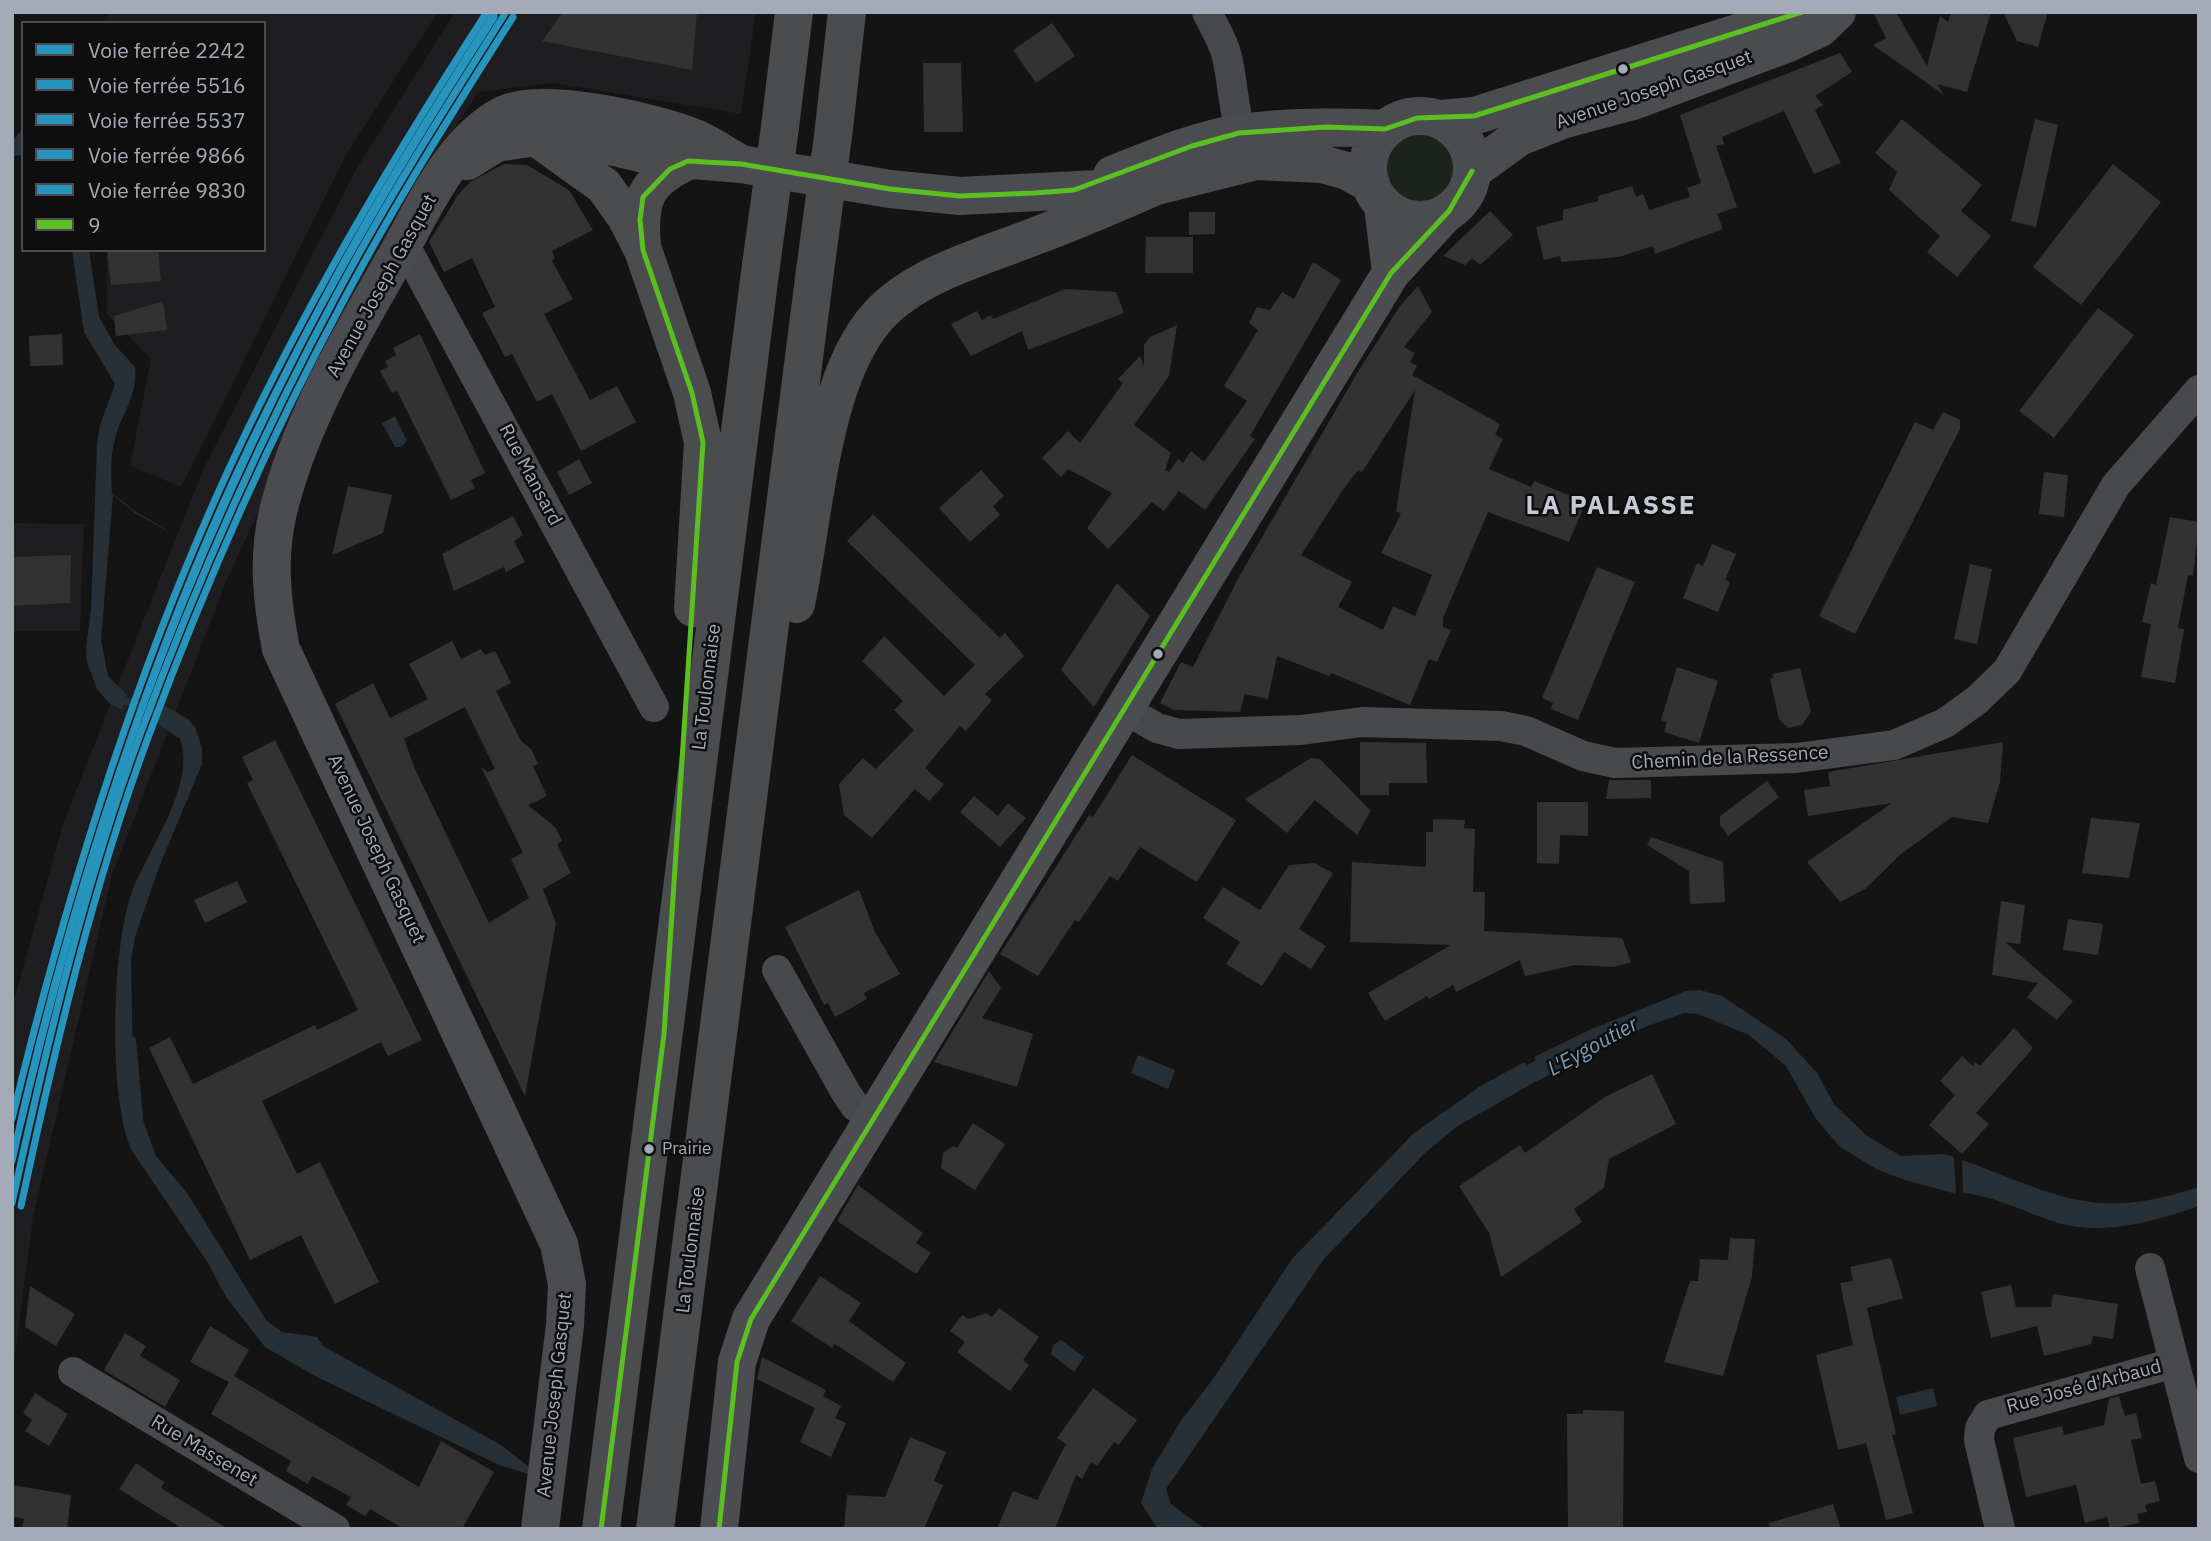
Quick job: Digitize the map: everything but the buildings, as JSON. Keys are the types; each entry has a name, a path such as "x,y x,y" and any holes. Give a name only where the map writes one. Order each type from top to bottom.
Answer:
{"highway":[{"name":"La Toulonnaise","path":"601,1529 794,12"},
{"name":"La Toulonnaise","path":"655,1529 847,12"},
{"path":"843,50 868,12"},
{"path":"536,137 604,186 643,250 692,393 703,442 664,1034"},
{"path":"643,250 640,220 643,197 670,169 688,161"},
{"path":"740,863 805,563 829,423 841,383 858,345 878,316 920,286 949,270 1156,186"}],"main road":[{"name":"Avenue Joseph Gasquet","path":"1440,119 1586,98 1719,55 1788,26 1820,27 1837,12"},
{"name":"Avenue Joseph Gasquet","path":"1472,170 1519,137 1586,98"},
{"name":"Avenue Joseph Gasquet","path":"540,1529 565,1325 567,1284 559,1244 281,649 272,602 272,556 278,514 308,425 436,187 476,134 505,114 530,108 590,112 695,138 741,164"},
{"path":"1411,116 1440,119 1454,127 1464,140 1472,170 1468,188 1459,202 1446,214 1430,219 1413,219 1397,214 1377,194 1368,170 1370,156 1385,129 1411,116"},
{"name":"Avenue Joseph Gasquet","path":"436,187 468,160 496,143 536,137 582,139 656,157 741,164 890,189 960,196 1156,186 1248,147 1326,127 1385,129"},
{"name":"Avenue Joseph Gasquet","path":"1074,190 1192,146 1248,147 1322,164 1348,171 1377,194"}],"street":[{"path":"1208,12 1227,55 1248,147"},
{"path":"1377,194 1391,272"},
{"path":"719,1529 737,1362 745,1334 872,1118 1126,710 1391,272 1446,214"},
{"name":"Rue Mansard","path":"404,244 654,707"},
{"name":"Chemin de la Ressence","path":"1126,710 1157,728 1178,734 1301,730 1347,723 1501,726 1526,731 1583,756 1615,763 1796,758 1913,740 1969,706 2007,671 2116,485 2199,390"},
{"path":"777,970 846,1093 855,1106 872,1118"},
{"path":"2150,1268 2174,1363 2195,1426 2199,1458"},
{"name":"Rue José d'Arbaud","path":"2000,1529 1979,1440 1980,1428 1988,1415 2174,1363"},
{"name":"Rue Massenet","path":"73,1372 335,1529"}],"shaded area":[{"path":"110,12 438,12 347,153 181,487 130,466 151,359 107,314 107,252 266,252 266,21 107,21"},
{"path":"455,12 756,12 741,114 553,83 478,92 383,244 228,577 112,875 33,1217 12,1378 12,1007 64,821 204,468 355,171"},
{"path":"1411,116 1434,119 1454,129 1466,146 1469,157 1469,185 1462,198 1446,211 1427,219 1407,219 1398,215 1385,200 1368,170 1372,151 1381,136 1394,124"},
{"path":"12,523 84,524 80,631 12,631"}],"water":[{"path":"21,130 21,155 14,156 13,140"},
{"path":"72,252 89,252 99,317 115,345 135,367 132,395 113,445 112,493 132,509 176,536 135,513 113,495 101,640 108,676 127,695 122,710 109,703 97,689 87,662 97,444 100,425 115,384 84,332"},
{"path":"395,416 407,441 401,447 395,447 382,423"},
{"path":"162,704 188,719 195,727 202,748 202,764 159,867 135,937 131,960 133,1065 137,1103 156,1156 187,1193 266,1320 282,1332 317,1337 323,1346 501,1445 529,1467 528,1474 499,1465 317,1377 265,1347 226,1297 208,1263 132,1151 124,1127 119,1097 116,989 119,953 130,898 176,798 181,778 183,758 180,739 155,722"},
{"name":"L'Eygoutier","path":"1700,990 1722,996 1786,1039 1817,1073 1834,1104 1867,1136 1901,1156 1945,1154 1954,1157 1956,1194 1876,1169 1839,1146 1816,1119 1786,1066 1749,1035 1698,1014 1684,1013 1645,1027 1535,1082 1456,1127 1425,1153 1324,1259 1166,1489 1171,1504 1205,1529 1158,1529 1141,1503 1152,1469 1180,1422 1213,1379 1292,1259 1413,1134 1479,1087 1524,1062 1527,1065 1536,1060 1534,1057 1587,1031 1686,991"},
{"path":"1138,1055 1175,1070 1168,1089 1131,1073"},
{"path":"1962,1160 2051,1193 2103,1203 2162,1197 2199,1187 2199,1206 2147,1222 2091,1228 2073,1226 1999,1201 1963,1193"},
{"path":"1061,1340 1084,1357 1074,1372 1051,1354 1053,1345"},
{"path":"1933,1388 1937,1406 1900,1415 1896,1397"}],"waterway":[{"path":"116,697 165,717"},
{"path":"132,1040 139,1118"}],"rail line":[{"name":"5537","path":"12,1119 50,970 94,823 143,677 200,534 263,399 332,267 369,202 487,12"},
{"name":"9866","path":"12,1161 69,933 140,713 182,606 276,393 330,288 389,183 495,12"},
{"name":"2242","path":"12,1203 53,1024 84,906 141,732 185,620 232,509 310,345 398,185 506,12"},
{"name":"9830","path":"21,1122 59,973 102,826 151,681 208,538 271,403 340,271 415,143 494,17"},
{"name":"5516","path":"21,1206 61,1027 92,909 149,735 193,623 265,457 318,349 406,190 513,17"}],"transit line":[{"name":"9","path":"1385,129 1417,118 1474,116 1802,12"},
{"name":"9","path":"601,1529 664,1034 703,442 692,393 643,250 640,220 643,197 670,169 688,161 741,164 890,189 960,196 1074,190 1192,146 1239,133 1326,127 1385,129"},
{"name":"9","path":"719,1529 737,1362 751,1319 1391,273 1449,211 1472,171"}],"place":[{"name":"Prairie","path":"649,1149"}],"district":[{"name":"LA PALASSE","path":"1611,506"}]}
